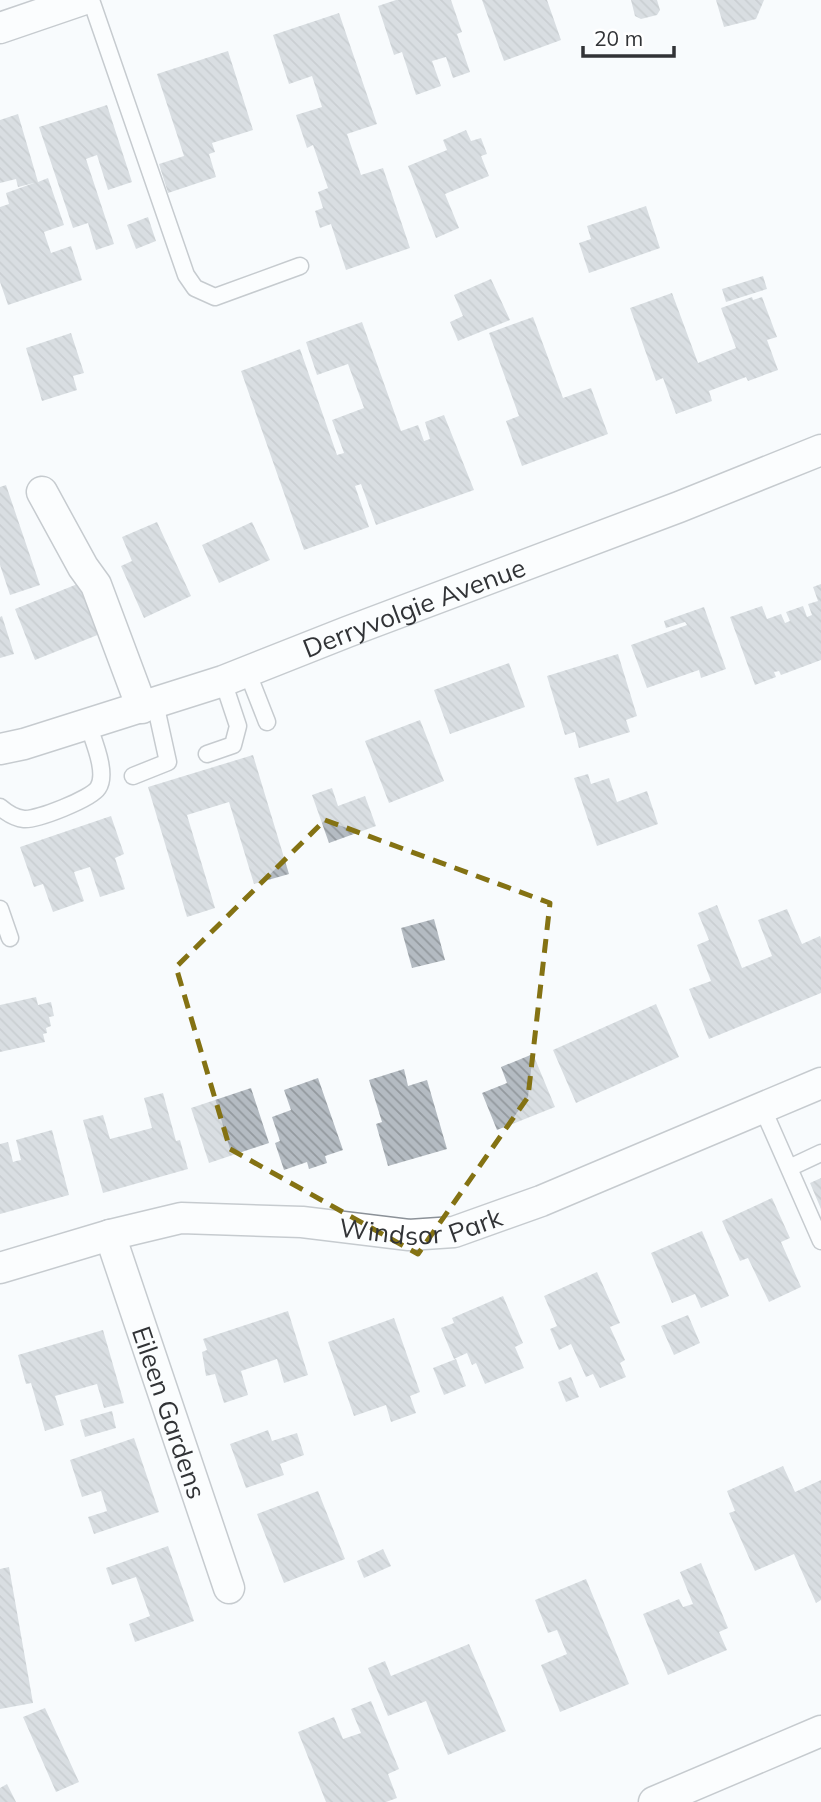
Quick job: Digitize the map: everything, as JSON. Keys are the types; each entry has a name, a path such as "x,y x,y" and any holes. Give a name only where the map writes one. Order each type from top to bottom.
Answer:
{"street":[{"path":"0,28 82,0"},
{"name":"Derryvolgie Avenue","path":"0,749 149,706 235,676 821,450"},
{"path":"42,492 83,567 96,585 149,706"},
{"name":"Windsor Park","path":"0,1268 181,1218 302,1222 409,1235 454,1232 541,1201 821,1083"},
{"name":"Eileen Gardens","path":"110,1236 229,1588"},
{"path":"654,1802 821,1731"}],"lane":[{"path":"91,0 187,275 195,288 215,298 300,266"},
{"path":"235,676 267,722"},
{"path":"206,754 233,746 238,726 235,676"},
{"path":"133,776 168,762 149,706"},
{"path":"0,807 13,817 26,820 86,799 99,788 101,774 98,754 88,724"},
{"path":"0,909 9,938"},
{"path":"762,1107 821,1241"},
{"path":"789,1168 821,1153"}],"highlighted area":[{"path":"325,820 550,903 528,1097 418,1254 230,1149 176,967"}],"building":[{"path":"396,0 451,0 462,32 457,34 470,72 453,78 446,57 432,61 441,86 416,95 402,52 394,55 378,6"},
{"path":"482,0 547,0 561,40 504,61"},
{"path":"631,0 657,0 660,10 657,15 641,19 635,16"},
{"path":"716,0 764,0 756,19 724,27"},
{"path":"339,13 377,124 347,134 361,175 383,168 410,248 346,270 331,224 320,228 315,211 323,208 318,192 328,188 313,145 307,148 296,115 322,107 312,76 289,84 273,35"},
{"path":"228,51 253,130 212,143 215,152 209,154 216,177 168,193 159,164 184,156 157,74"},
{"path":"107,105 132,182 108,190 97,155 86,159 114,244 96,250 88,223 73,228 39,127"},
{"path":"18,114 38,182 48,178 64,225 44,232 51,253 71,246 82,280 8,305 0,282 0,207 9,204 6,193 34,183 18,187 16,179 0,183 0,120"},
{"path":"466,130 471,141 481,138 487,154 481,156 489,176 445,194 459,228 436,238 408,166 447,150 443,140"},
{"path":"646,206 660,248 589,273 579,243 591,239 587,226"},
{"path":"148,217 156,241 136,249 127,225"},
{"path":"763,276 767,289 726,302 722,289"},
{"path":"491,279 510,320 458,341 450,322 463,316 454,295"},
{"path":"672,293 698,363 736,348 721,308 752,297 753,300 762,297 777,337 767,340 778,370 748,381 746,377 709,391 712,401 676,414 663,378 656,381 630,308"},
{"path":"533,317 563,398 591,388 608,434 522,466 506,421 519,416 489,333"},
{"path":"362,322 401,431 418,425 424,441 430,439 425,422 444,415 474,490 376,525 361,484 355,486 369,527 304,550 241,371 300,349 337,455 344,453 332,420 364,408 348,364 317,375 306,342"},
{"path":"71,333 84,373 73,376 77,390 42,401 26,348"},
{"path":"6,485 40,585 10,595 0,565 0,487"},
{"path":"157,522 191,596 144,618 121,566 132,561 122,537"},
{"path":"252,522 270,560 219,583 202,545"},
{"path":"85,581 105,632 35,660 15,609"},
{"path":"821,584 821,660 781,675 779,671 774,672 776,677 755,685 730,617 762,606 767,619 781,614 785,623 790,621 786,612 803,606 807,617 812,615 808,604 818,601 813,587"},
{"path":"704,607 726,669 701,678 699,670 647,688 631,645 687,625 685,622 666,628 664,621"},
{"path":"2,616 14,654 0,658 0,617"},
{"path":"618,654 637,716 626,720 630,732 579,748 575,732 565,735 547,676"},
{"path":"509,663 525,707 450,734 434,690"},
{"path":"420,720 444,781 389,803 365,741"},
{"path":"253,755 289,874 254,884 229,802 187,815 215,908 187,917 148,787"},
{"path":"588,774 591,784 609,778 617,802 647,791 658,824 597,846 574,778"},
{"path":"332,788 338,806 365,796 376,826 329,843 312,795"},
{"path":"111,816 124,854 115,858 125,889 100,897 90,867 74,872 84,901 53,912 43,884 34,887 20,847"},
{"path":"717,905 742,968 772,956 758,920 787,909 802,944 820,936 821,993 709,1039 689,989 711,981 697,945 709,940 698,913"},
{"path":"434,919 445,960 412,968 401,928"},
{"path":"36,997 38,1005 51,1002 54,1016 49,1017 51,1026 46,1028 47,1033 43,1034 45,1042 0,1052 0,1005"},
{"path":"656,1004 679,1057 576,1103 553,1050"},
{"path":"533,1054 555,1107 497,1130 482,1093 507,1083 501,1067"},
{"path":"404,1069 408,1086 427,1080 447,1149 388,1166 376,1124 382,1122 369,1080"},
{"path":"318,1078 343,1150 325,1156 327,1163 309,1169 307,1162 284,1170 275,1143 280,1141 272,1117 291,1110 284,1090"},
{"path":"251,1088 269,1143 209,1163 191,1108"},
{"path":"163,1093 176,1141 180,1140 188,1169 103,1193 83,1120 103,1115 110,1139 152,1128 144,1098"},
{"path":"52,1130 69,1195 0,1214 0,1144 8,1142 13,1162 21,1160 16,1140"},
{"path":"821,1178 821,1209 810,1183"},
{"path":"772,1198 790,1238 781,1242 801,1287 769,1302 748,1258 740,1261 722,1221"},
{"path":"702,1231 729,1296 701,1308 695,1294 672,1303 651,1253"},
{"path":"597,1272 620,1323 610,1327 625,1360 620,1363 626,1377 600,1388 593,1374 586,1377 571,1344 559,1350 550,1329 557,1326 544,1296"},
{"path":"503,1296 523,1343 515,1347 524,1368 485,1384 476,1363 472,1365 467,1353 454,1359 441,1328 454,1323 452,1318"},
{"path":"288,1311 308,1375 284,1383 277,1359 241,1371 248,1395 224,1403 215,1374 206,1376 202,1352 207,1350 203,1339"},
{"path":"688,1315 700,1343 674,1355 661,1326"},
{"path":"394,1318 420,1392 410,1396 416,1413 391,1422 386,1405 354,1416 328,1342"},
{"path":"103,1330 124,1403 104,1408 97,1384 55,1396 64,1425 45,1431 31,1383 26,1384 18,1355"},
{"path":"456,1359 466,1386 444,1395 433,1368"},
{"path":"571,1377 579,1397 566,1402 558,1382"},
{"path":"112,1411 116,1428 85,1437 80,1420"},
{"path":"268,1430 272,1441 297,1433 304,1455 280,1464 284,1475 246,1488 230,1444"},
{"path":"134,1438 159,1512 94,1534 88,1517 107,1511 101,1491 82,1497 70,1460"},
{"path":"783,1466 795,1492 821,1480 821,1600 816,1603 794,1554 755,1571 729,1513 735,1511 727,1491"},
{"path":"318,1491 345,1559 284,1583 257,1514"},
{"path":"168,1546 194,1621 135,1642 129,1624 150,1616 136,1577 112,1585 106,1568"},
{"path":"383,1549 391,1566 364,1578 357,1561"},
{"path":"701,1563 728,1628 719,1632 727,1650 668,1675 643,1614 679,1599 683,1607 693,1604 680,1572"},
{"path":"9,1567 33,1703 0,1709 0,1569"},
{"path":"586,1579 629,1684 560,1712 541,1665 567,1654 557,1630 548,1633 535,1600"},
{"path":"469,1644 506,1731 448,1755 426,1701 388,1716 368,1668 385,1661 391,1676"},
{"path":"371,1701 399,1769 388,1774 397,1798 386,1802 326,1802 298,1732 334,1717 343,1739 361,1733 351,1709"},
{"path":"45,1708 79,1782 56,1792 23,1717"},
{"path":"7,1784 16,1802 0,1802 0,1788"}]}
